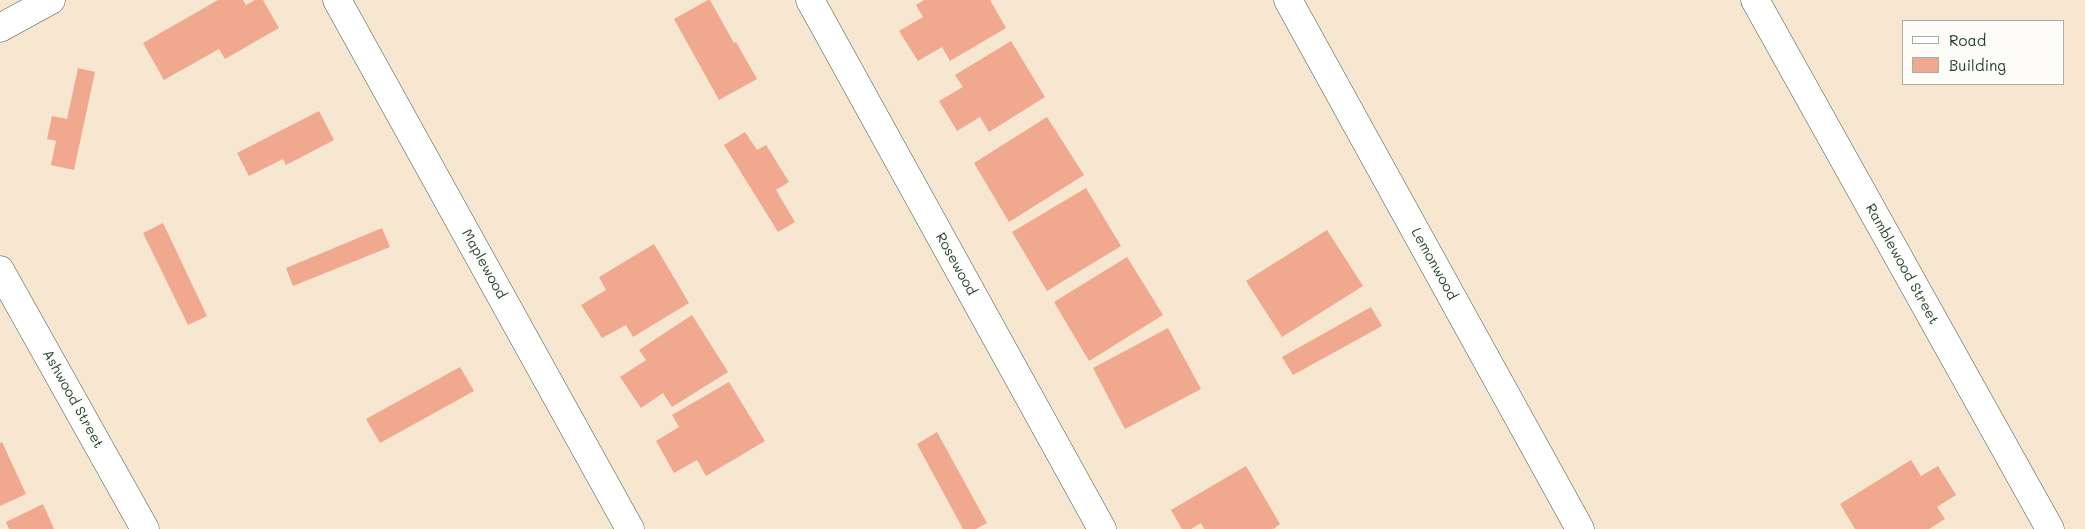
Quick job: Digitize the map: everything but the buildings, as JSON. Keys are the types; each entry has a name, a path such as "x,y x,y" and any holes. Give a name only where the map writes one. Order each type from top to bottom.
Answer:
{"street":[{"path":"0,28 51,0"},
{"name":"Maplewood","path":"337,0 630,529"},
{"name":"Rosewood","path":"810,0 1102,529"},
{"name":"Lemonwood","path":"1288,0 1580,529"},
{"name":"Ramblewood Street","path":"1754,0 2050,529"},
{"name":"Ashwood Street","path":"0,270 145,529"}]}
